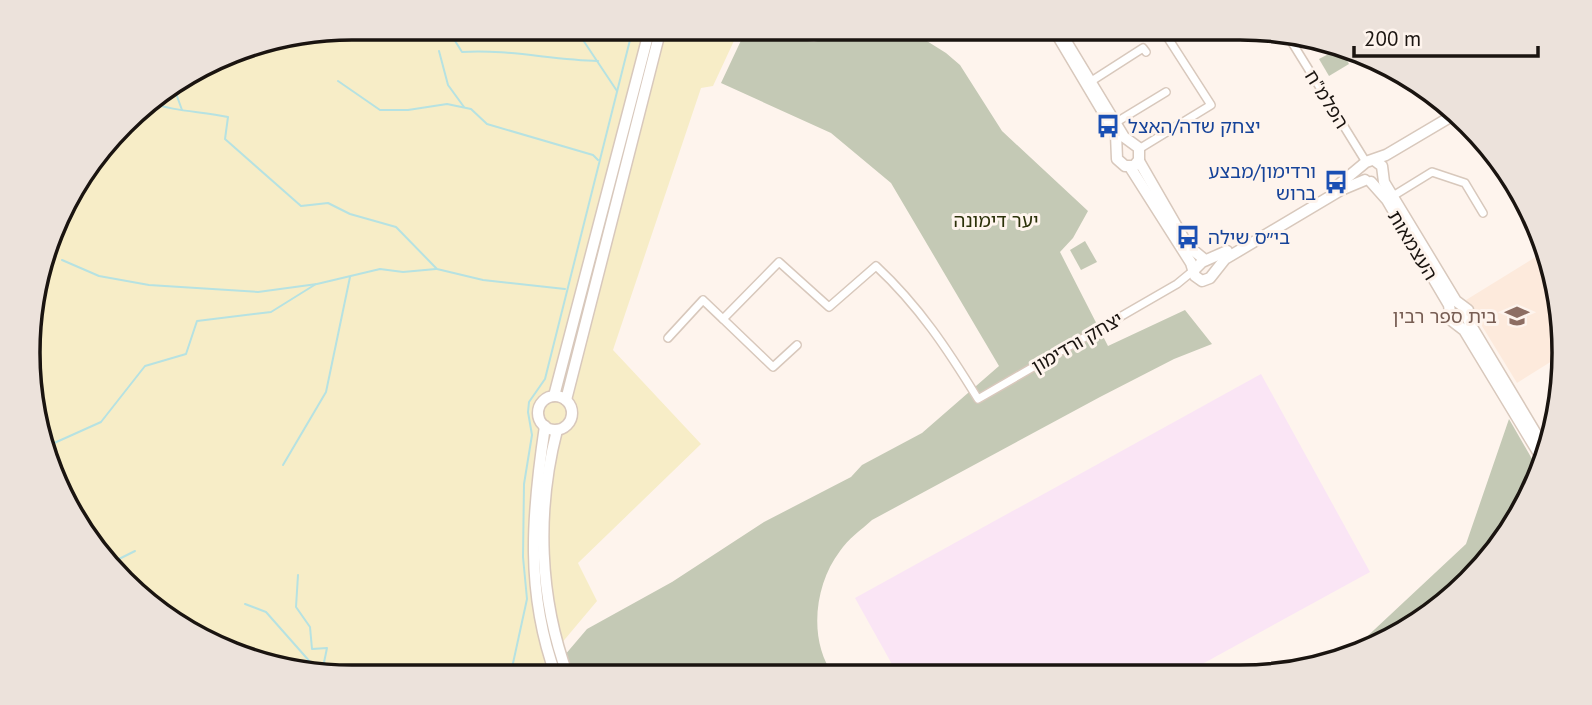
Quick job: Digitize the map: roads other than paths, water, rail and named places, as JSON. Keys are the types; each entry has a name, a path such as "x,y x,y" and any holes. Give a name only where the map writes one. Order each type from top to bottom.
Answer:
{"street":[{"path":"553,665 540,617 533,552 534,496 544,426 539,416 540,405 554,396 647,40"},
{"path":"566,400 658,40"},
{"path":"1063,40 1116,134 1119,147 1116,155 1119,162 1135,164 1188,246 1216,268"},
{"path":"1066,40 1115,123 1129,142 1139,149"},
{"path":"1169,40 1211,105 1139,149 1135,164 1195,272 1208,280 1225,259 1341,190 1368,181"},
{"name":"הפלמ\"ח","path":"1294,45 1373,167"},
{"path":"1090,82 1143,48 1146,52"},
{"path":"1115,123 1166,92"},
{"path":"1368,181 1373,167 1447,120"},
{"path":"1195,272 1206,260 1221,255 1450,123"},
{"path":"1119,147 1129,142"},
{"path":"1368,181 1373,167"},
{"name":"העצמאות","path":"1373,167 1393,196 1455,308"},
{"path":"1393,196 1432,172 1465,183 1482,213"},
{"name":"העצמאות","path":"1368,181 1387,200 1455,308"},
{"name":"יצחק ורדימון","path":"723,319 779,262 829,307 876,266 906,293 943,341 978,399 1195,272"},
{"path":"668,338 703,300 772,367 797,345"},
{"path":"1463,322 1468,310 1455,308 1451,320 1463,322 1539,440"},
{"path":"1463,322 1536,449"},
{"path":"544,426 556,430 566,426 572,418 572,408 566,400 554,396"},
{"path":"556,430 545,497 544,552 551,615 565,665"}],"waterway":[{"path":"454,40 462,52 496,52 598,61"},
{"path":"583,40 617,91"},
{"path":"513,665 527,599 523,557 524,484 532,435 529,402 545,379 630,40"},
{"path":"439,51 448,85 464,107"},
{"path":"338,81 380,110 408,110 447,104 471,109 487,124 593,155 598,160"},
{"path":"176,95 182,110"},
{"path":"161,106 228,117 225,139 301,206 328,203 350,214 396,227 437,269 483,280 565,289"},
{"path":"62,260 99,276 149,285 258,292 317,284 380,269 403,272 436,269"},
{"path":"283,465 326,392 350,277"},
{"path":"54,443 101,422 145,366 186,354 197,321 271,312 316,284"},
{"path":"119,559 135,551"},
{"path":"298,575 296,607 310,627 312,649 327,648 324,663"},
{"path":"245,604 266,612 310,662"}],"place":[{"name":"יצחק שדה/האצל","path":"1108,126"},
{"name":"ורדימון/מבצע ברוש","path":"1336,182"},
{"name":"בי״ס שילה","path":"1188,237"},
{"name":"בית ספר רבין","path":"1517,316"}],"park label":[{"name":"יער דימונה","path":"996,220"}]}
